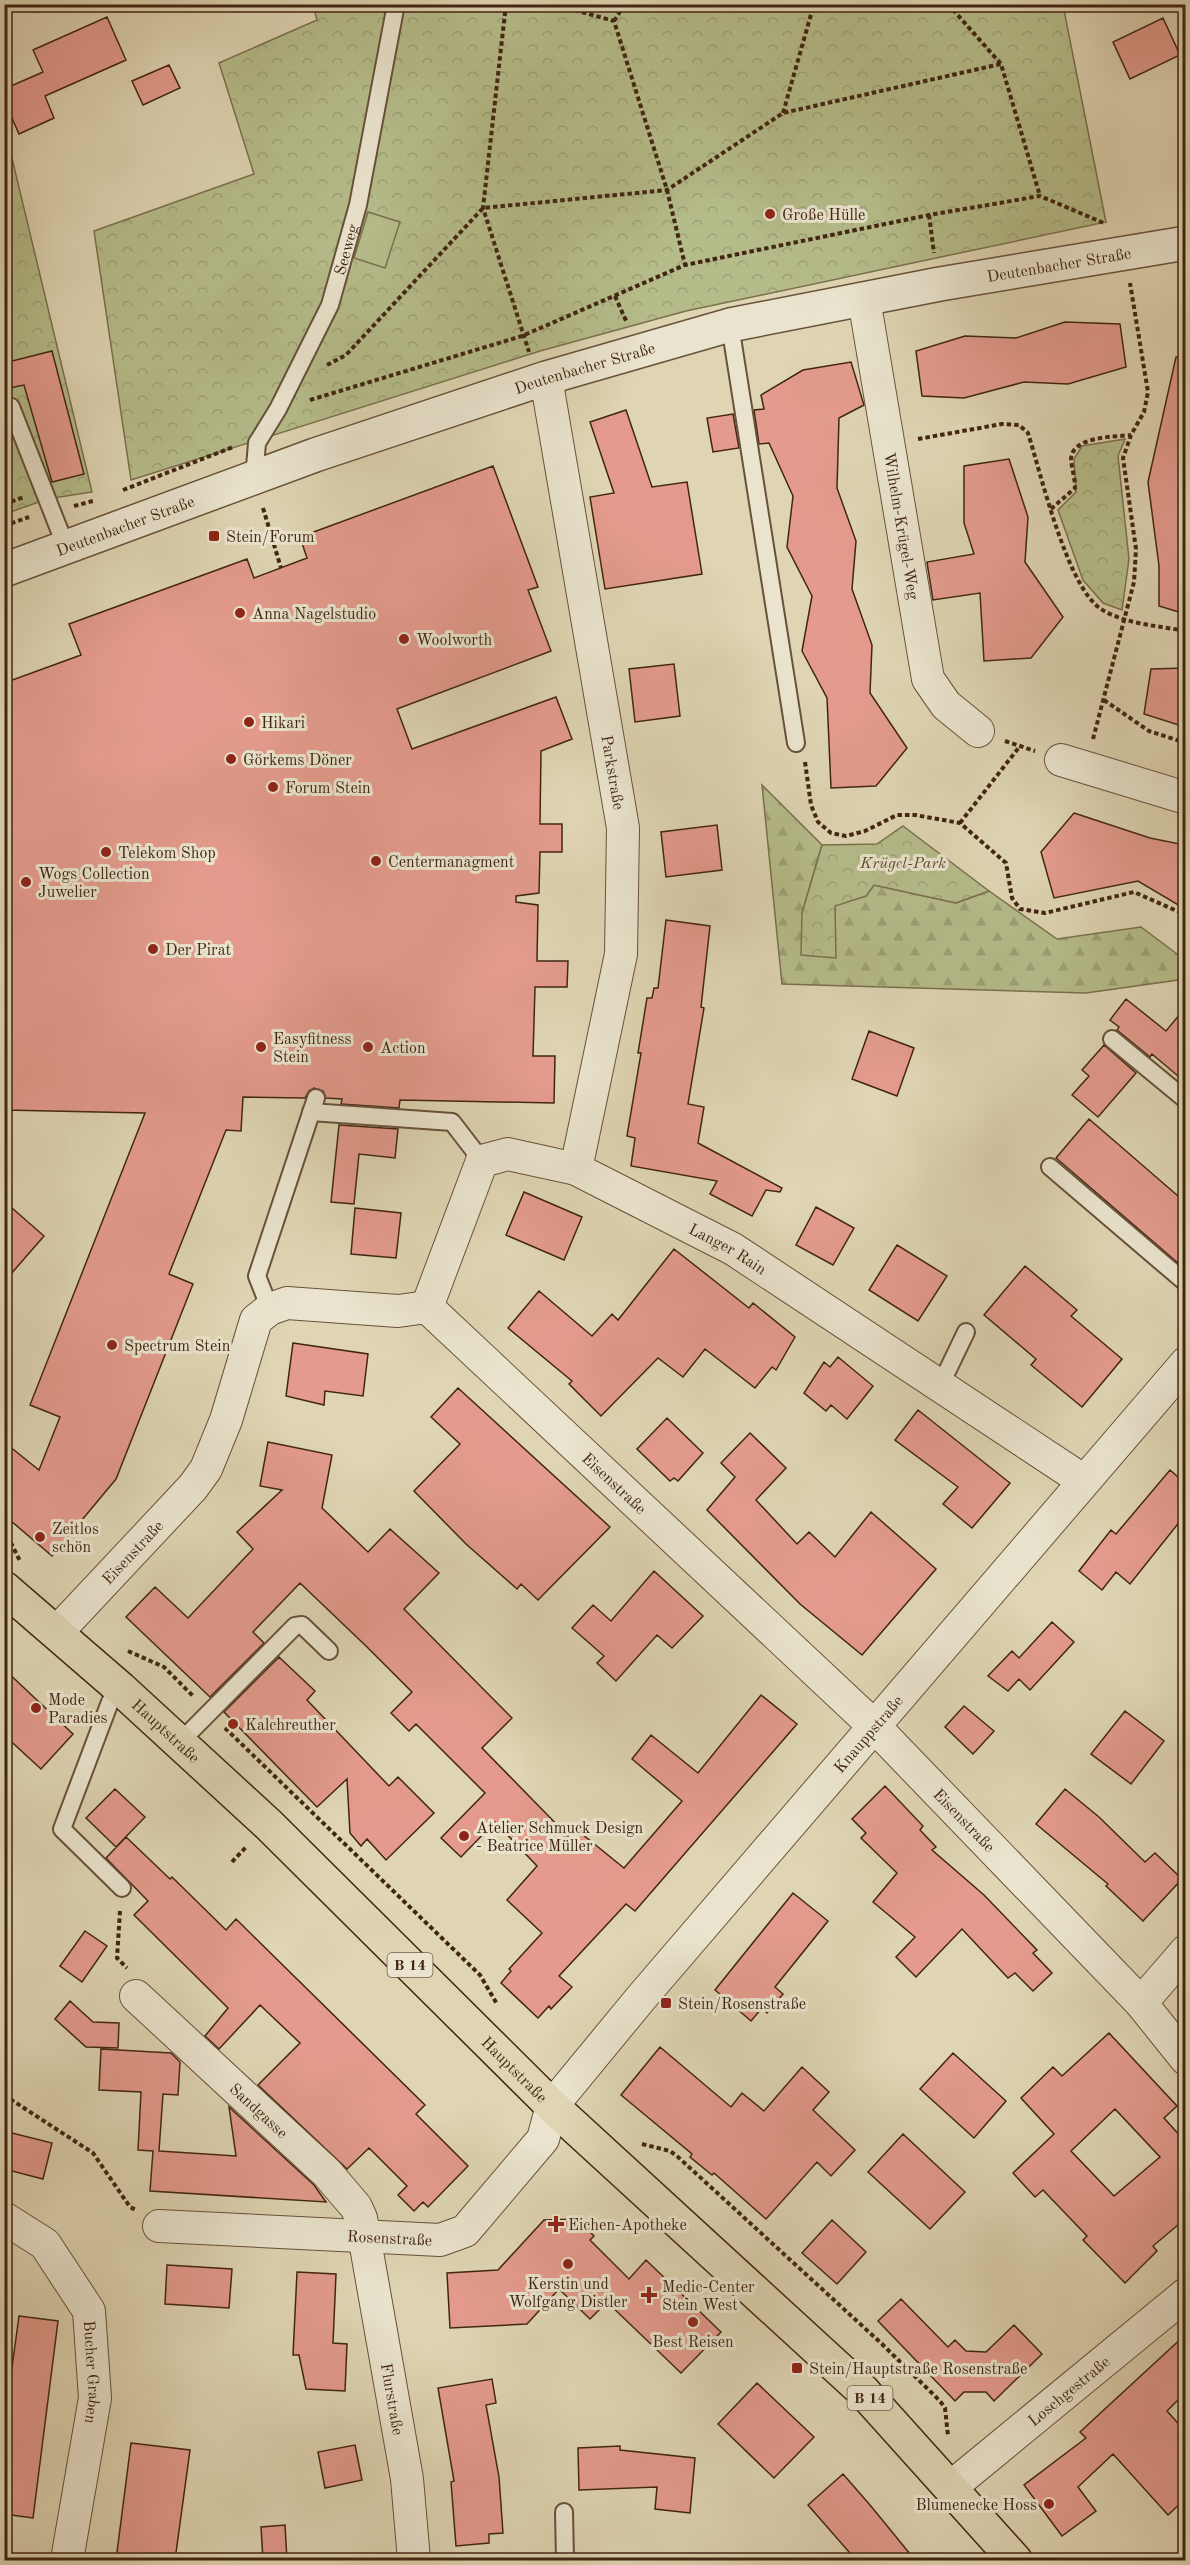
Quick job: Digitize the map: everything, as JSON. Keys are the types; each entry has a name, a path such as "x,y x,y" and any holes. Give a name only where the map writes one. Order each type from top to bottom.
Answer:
{"main road":[{"name":"Hauptstraße","path":"8,1597 57,1632 268,1825 552,2106 961,2479 1015,2560"}],"street":[{"name":"Deutenbacher Straße","path":"4,570 315,455 546,378 730,325 940,284 1125,255 1185,243"},
{"name":"Wilhelm-Krügel-Weg","path":"864,299 928,680 946,705 978,731"},
{"name":"Parkstraße","path":"546,378 623,828 621,954 576,1168"},
{"path":"1073,763 1185,798"},
{"name":"Langer Rain","path":"482,1161 508,1154 576,1168 733,1249 1084,1481"},
{"path":"270,1309 287,1303 398,1311 427,1307 482,1161"},
{"name":"Eisenstraße","path":"427,1307 874,1726 1141,2003 1185,2059"},
{"name":"Eisenstraße","path":"57,1632 193,1487 206,1469 226,1420 256,1320 270,1309"},
{"name":"Knauppstraße","path":"552,2106 641,1998 1185,1363"},
{"path":"1141,2003 1185,1951"},
{"name":"Sandgasse","path":"136,1996 327,2173 356,2207 361,2218 364,2237"},
{"name":"Rosenstraße","path":"159,2226 440,2240 465,2231 543,2139 552,2106"},
{"name":"Bucher Graben","path":"4,2218 45,2244 88,2311 95,2398 67,2560"},
{"name":"Flurstraße","path":"364,2237 407,2479 414,2560"},
{"name":"Loschgestraße","path":"961,2479 1185,2294"}],"lane":[{"name":"Seeweg","path":"254,479 257,443 278,409 330,305 358,205 396,4"},
{"path":"730,325 796,743"},
{"path":"4,408 11,407 66,547"},
{"path":"1112,1039 1185,1100"},
{"path":"270,1309 257,1276 314,1105 452,1122 482,1161"},
{"path":"1050,1167 1185,1283"},
{"path":"940,1386 966,1332"},
{"path":"179,1743 295,1626 302,1625 328,1651"},
{"path":"121,1689 110,1702 62,1829 122,1888"},
{"path":"564,2512 565,2560"}],"path":[{"path":"506,4 483,208 522,336 532,360 546,378"},
{"path":"553,4 614,21"},
{"path":"614,21 625,4"},
{"path":"783,113 814,4"},
{"path":"948,4 1001,64 1040,196"},
{"path":"614,21 667,190 685,265"},
{"path":"291,383 346,355 483,208 667,190 783,113 1001,64"},
{"path":"278,409 522,336 685,265 929,215 1040,196 1123,231 1148,392 1144,412 1131,435 1123,458 1136,549 1134,582 1104,700 1073,763 978,731"},
{"path":"929,215 940,284"},
{"path":"615,296 624,316"},
{"path":"888,444 1002,424 1019,425 1028,433 1052,509 1083,592 1101,610 1126,619 1185,631"},
{"path":"1052,509 1075,488 1071,459 1074,449 1084,442 1131,435"},
{"path":"121,491 261,437"},
{"path":"4,526 100,499"},
{"path":"271,536 281,568"},
{"path":"1104,700 1149,731 1185,742"},
{"path":"796,743 804,752 811,805 818,822 831,833 846,836 865,831 897,815 915,814 960,823 1006,863 1012,898 1020,909 1045,913 1134,892 1185,915"},
{"path":"960,823 1020,746"},
{"path":"122,1888 117,1958 132,1973 136,1996"},
{"path":"4,2095 93,2153 130,2207 159,2226"},
{"path":"639,2143 670,2151 678,2157 882,2344 940,2401 945,2408 948,2441 961,2479"}],"green space":[{"path":"5,4 59,5 40,12 5,11"},
{"path":"313,4 1063,5 1106,222 686,311 540,351 131,480 94,231 254,174 219,63 317,20"},
{"path":"4,125 92,492 47,499 5,514"},
{"path":"368,212 400,222 385,268 354,258"},
{"path":"1125,439 1118,456 1129,559 1122,610 1103,603 1083,580 1058,510 1076,492 1074,459 1082,446"},
{"path":"762,785 822,845 802,913 866,896 874,885 956,903 989,891 1057,939 1141,927 1185,960 1185,979 1086,993 782,984"},
{"name":"Krügel-Park","path":"903,826 989,891 956,903 874,885 866,896 835,906 836,958 801,955 802,913 822,845 877,844"}],"building":[{"path":"107,17 126,60 45,96 54,118 19,134 4,100 4,89 43,72 33,50"},
{"path":"1163,18 1180,55 1130,79 1113,42"},
{"path":"169,65 180,88 143,105 132,81"},
{"path":"1065,322 1120,324 1126,367 1068,384 1024,382 964,398 922,396 916,351 965,336 1016,338"},
{"path":"52,351 84,474 52,482 24,385 4,389 4,363"},
{"path":"1176,357 1185,358 1185,614 1159,606 1159,566 1148,482"},
{"path":"851,362 864,405 839,418 837,488 856,541 852,589 872,645 870,693 907,748 876,786 831,788 827,698 802,651 812,596 787,547 793,496 769,443 759,444 754,410 764,409 761,395 803,370"},
{"path":"626,410 652,487 687,482 702,574 605,589 590,497 614,493 590,422"},
{"path":"733,414 739,448 713,452 707,418"},
{"path":"1009,459 1028,517 1025,562 1063,617 1031,658 984,661 980,593 933,600 927,562 974,554 964,523 964,466"},
{"name":"Forum Stein","path":"493,466 538,587 528,590 551,651 397,709 412,749 556,697 572,739 541,751 540,824 562,824 562,852 540,852 539,893 516,896 516,902 538,905 537,961 568,961 567,987 535,987 533,1056 555,1056 554,1103 400,1100 399,1108 341,1104 342,1099 326,1098 323,1091 314,1088 305,1098 243,1097 241,1131 226,1130 169,1274 193,1284 116,1479 52,1556 4,1515 4,1442 39,1470 60,1417 30,1405 145,1113 4,1110 4,683 81,655 69,624 247,559 254,578 307,558 300,537"},
{"path":"674,664 680,716 635,722 629,669"},
{"path":"1185,668 1185,727 1144,714 1151,669"},
{"path":"1074,813 1150,838 1185,845 1185,909 1138,881 1054,898 1041,852"},
{"path":"717,825 722,870 666,877 661,832"},
{"path":"666,920 710,926 701,1007 704,1008 688,1104 704,1107 698,1143 782,1188 780,1192 766,1190 752,1216 710,1194 717,1181 631,1166 635,1138 627,1136 641,1053 638,1053 647,998 652,998 654,988 658,988"},
{"path":"1126,999 1166,1031 1185,1008 1185,1082 1152,1054 1150,1057 1117,1030 1119,1027 1110,1020"},
{"path":"869,1031 914,1048 897,1096 852,1079"},
{"path":"1104,1045 1136,1073 1098,1117 1072,1095 1089,1076 1082,1070"},
{"path":"1089,1119 1185,1202 1185,1269 1056,1158"},
{"path":"339,1125 398,1129 395,1158 359,1154 354,1204 331,1202"},
{"path":"524,1192 582,1217 564,1260 506,1235"},
{"path":"4,1201 44,1236 4,1282"},
{"path":"816,1207 854,1228 833,1265 796,1245"},
{"path":"355,1208 401,1213 396,1258 351,1254"},
{"path":"897,1245 947,1276 918,1321 869,1290"},
{"path":"674,1249 749,1308 753,1303 795,1337 776,1370 772,1367 755,1388 705,1349 683,1377 658,1358 601,1416 569,1384 572,1381 508,1328 539,1291 592,1336 612,1314 618,1320"},
{"path":"1025,1266 1077,1310 1071,1316 1122,1359 1082,1407 1031,1365 1036,1359 984,1315"},
{"path":"293,1343 368,1354 363,1396 325,1391 324,1405 286,1396"},
{"path":"838,1357 873,1386 847,1419 831,1405 826,1411 804,1393 824,1362 830,1367"},
{"path":"458,1388 610,1527 538,1600 521,1584 517,1589 466,1544 414,1491 460,1444 431,1417"},
{"path":"918,1410 1010,1483 972,1528 943,1504 958,1487 895,1440"},
{"path":"667,1418 703,1453 678,1481 674,1478 670,1481 637,1449"},
{"path":"750,1433 786,1468 756,1500 797,1544 809,1532 835,1557 871,1512 936,1569 862,1655 800,1604 707,1510 735,1477 721,1463"},
{"path":"268,1442 332,1455 322,1508 368,1552 390,1529 439,1573 404,1609 512,1718 482,1748 570,1838 577,1830 624,1868 682,1801 632,1759 651,1735 698,1773 761,1695 797,1724 635,1911 626,1904 559,1976 572,1987 551,2009 549,2006 538,2018 501,1983 511,1971 509,1969 542,1933 507,1900 537,1866 495,1822 461,1857 441,1838 485,1793 416,1724 409,1731 391,1713 412,1692 366,1646 300,1583 253,1632 264,1643 210,1697 126,1617 155,1587 188,1618 253,1549 237,1532 282,1490 260,1486"},
{"path":"1170,1470 1185,1483 1185,1515 1130,1584 1116,1572 1102,1590 1079,1571 1111,1530 1116,1534"},
{"path":"654,1571 703,1616 672,1648 657,1635 616,1681 597,1663 604,1656 572,1628 593,1605 611,1621"},
{"path":"1052,1622 1074,1642 1030,1690 1019,1679 1008,1691 988,1676 1012,1651 1019,1658"},
{"path":"279,1657 315,1691 307,1700 389,1786 398,1777 434,1813 386,1860 367,1839 361,1846 350,1833 347,1779 317,1807 224,1712"},
{"path":"4,1669 73,1734 41,1769 4,1735"},
{"path":"964,1706 994,1731 973,1754 945,1727"},
{"path":"1125,1711 1164,1741 1131,1784 1091,1754"},
{"path":"885,1786 923,1826 920,1830 936,1847 932,1850 984,1895 1037,1950 1033,1953 1052,1973 1033,1991 1015,1973 1008,1978 962,1929 916,1977 896,1957 915,1937 873,1902 897,1873 861,1838 866,1833 852,1819"},
{"path":"115,1789 145,1817 116,1847 86,1818"},
{"path":"1065,1789 1099,1817 1145,1862 1155,1853 1182,1879 1143,1921 1106,1886 1108,1884 1036,1824"},
{"path":"126,1837 170,1879 172,1877 226,1930 236,1919 425,2105 416,2114 468,2166 428,2207 423,2202 414,2211 398,2195 407,2186 369,2148 347,2169 258,2085 300,2043 260,2005 219,2049 205,2036 228,2008 134,1915 148,1901 106,1858"},
{"path":"793,1893 828,1921 775,1987 783,1994 767,2013 762,2008 751,2021 715,1990"},
{"path":"85,1931 107,1946 82,1982 60,1966"},
{"path":"70,2001 93,2022 119,2023 118,2048 86,2047 55,2019"},
{"path":"1109,2033 1177,2106 1164,2118 1182,2138 1185,2135 1185,2219 1153,2246 1157,2251 1125,2283 1083,2240 1087,2236 1043,2190 1035,2197 1013,2173 1054,2134 1021,2098 1053,2067 1062,2076","holes":["1115,2109 1160,2157 1114,2196 1071,2151"]},
{"path":"660,2047 731,2107 742,2093 764,2111 802,2067 829,2092 813,2110 855,2150 831,2176 817,2162 766,2219 714,2173 712,2175 690,2157 692,2154 621,2095"},
{"path":"101,2049 171,2053 180,2062 178,2095 163,2094 159,2151 236,2156 229,2107 314,2185 326,2202 150,2191 153,2151 138,2150 141,2092 99,2090"},
{"path":"953,2053 1006,2101 974,2138 920,2089"},
{"path":"4,2131 52,2143 43,2179 4,2169"},
{"path":"903,2134 965,2192 930,2229 868,2172"},
{"path":"577,2219 594,2236 590,2240 629,2279 646,2260 721,2332 681,2373 607,2302 590,2319 559,2289 527,2324 450,2328 447,2273 498,2270 544,2220"},
{"path":"832,2220 866,2252 837,2284 802,2253"},
{"path":"167,2265 232,2269 229,2308 165,2304"},
{"path":"297,2272 336,2274 333,2343 347,2344 345,2391 306,2389 299,2355 293,2355"},
{"path":"901,2299 948,2347 955,2340 966,2351 986,2352 1014,2325 1042,2354 994,2401 986,2392 964,2392 955,2401 878,2321"},
{"path":"19,2316 58,2321 33,2518 4,2514 4,2426"},
{"path":"1185,2335 1185,2393 1167,2411 1185,2431 1185,2499 1168,2515 1113,2454 1078,2487 1096,2511 1062,2536 1024,2485 1086,2438 1080,2432"},
{"path":"492,2379 496,2403 486,2405 499,2477 503,2533 489,2534 489,2543 456,2546 451,2482 454,2481 438,2388"},
{"path":"757,2383 814,2437 774,2478 718,2424"},
{"path":"131,2443 190,2450 175,2560 116,2560"},
{"path":"355,2445 362,2480 325,2488 318,2452"},
{"path":"620,2446 620,2450 695,2458 690,2513 655,2509 657,2487 579,2490 578,2448"},
{"path":"843,2474 915,2560 856,2560 808,2505"},
{"path":"285,2525 287,2560 263,2560 261,2527"}],"place":[{"name":"Große Hülle","path":"770,214"},
{"name":"Stein/Forum","path":"214,536"},
{"name":"Anna Nagelstudio","path":"240,613"},
{"name":"Woolworth","path":"404,639"},
{"name":"Hikari","path":"249,722"},
{"name":"Görkems Döner","path":"231,759"},
{"name":"Forum Stein","path":"273,787"},
{"name":"Telekom Shop","path":"106,852"},
{"name":"Centermanagment","path":"376,861"},
{"name":"Wogs Collection Juwelier","path":"26,882"},
{"name":"Der Pirat","path":"153,949"},
{"name":"Easyfitness Stein","path":"261,1047"},
{"name":"Action","path":"368,1047"},
{"name":"Spectrum Stein","path":"112,1345"},
{"name":"Zeitlos schön","path":"40,1537"},
{"name":"Mode Paradies","path":"36,1708"},
{"name":"Kalchreuther","path":"233,1724"},
{"name":"Atelier Schmuck Design - Beatrice Müller","path":"464,1836"},
{"name":"Stein/Rosenstraße","path":"666,2003"},
{"name":"Eichen-Apotheke","path":"556,2224"},
{"name":"Kerstin und Wolfgang Distler","path":"568,2264"},
{"name":"Medic-Center Stein West","path":"649,2295"},
{"name":"Best Reisen","path":"693,2322"},
{"name":"Stein/Hauptstraße Rosenstraße","path":"797,2368"},
{"name":"Blumenecke Hoss","path":"1049,2504"}]}
